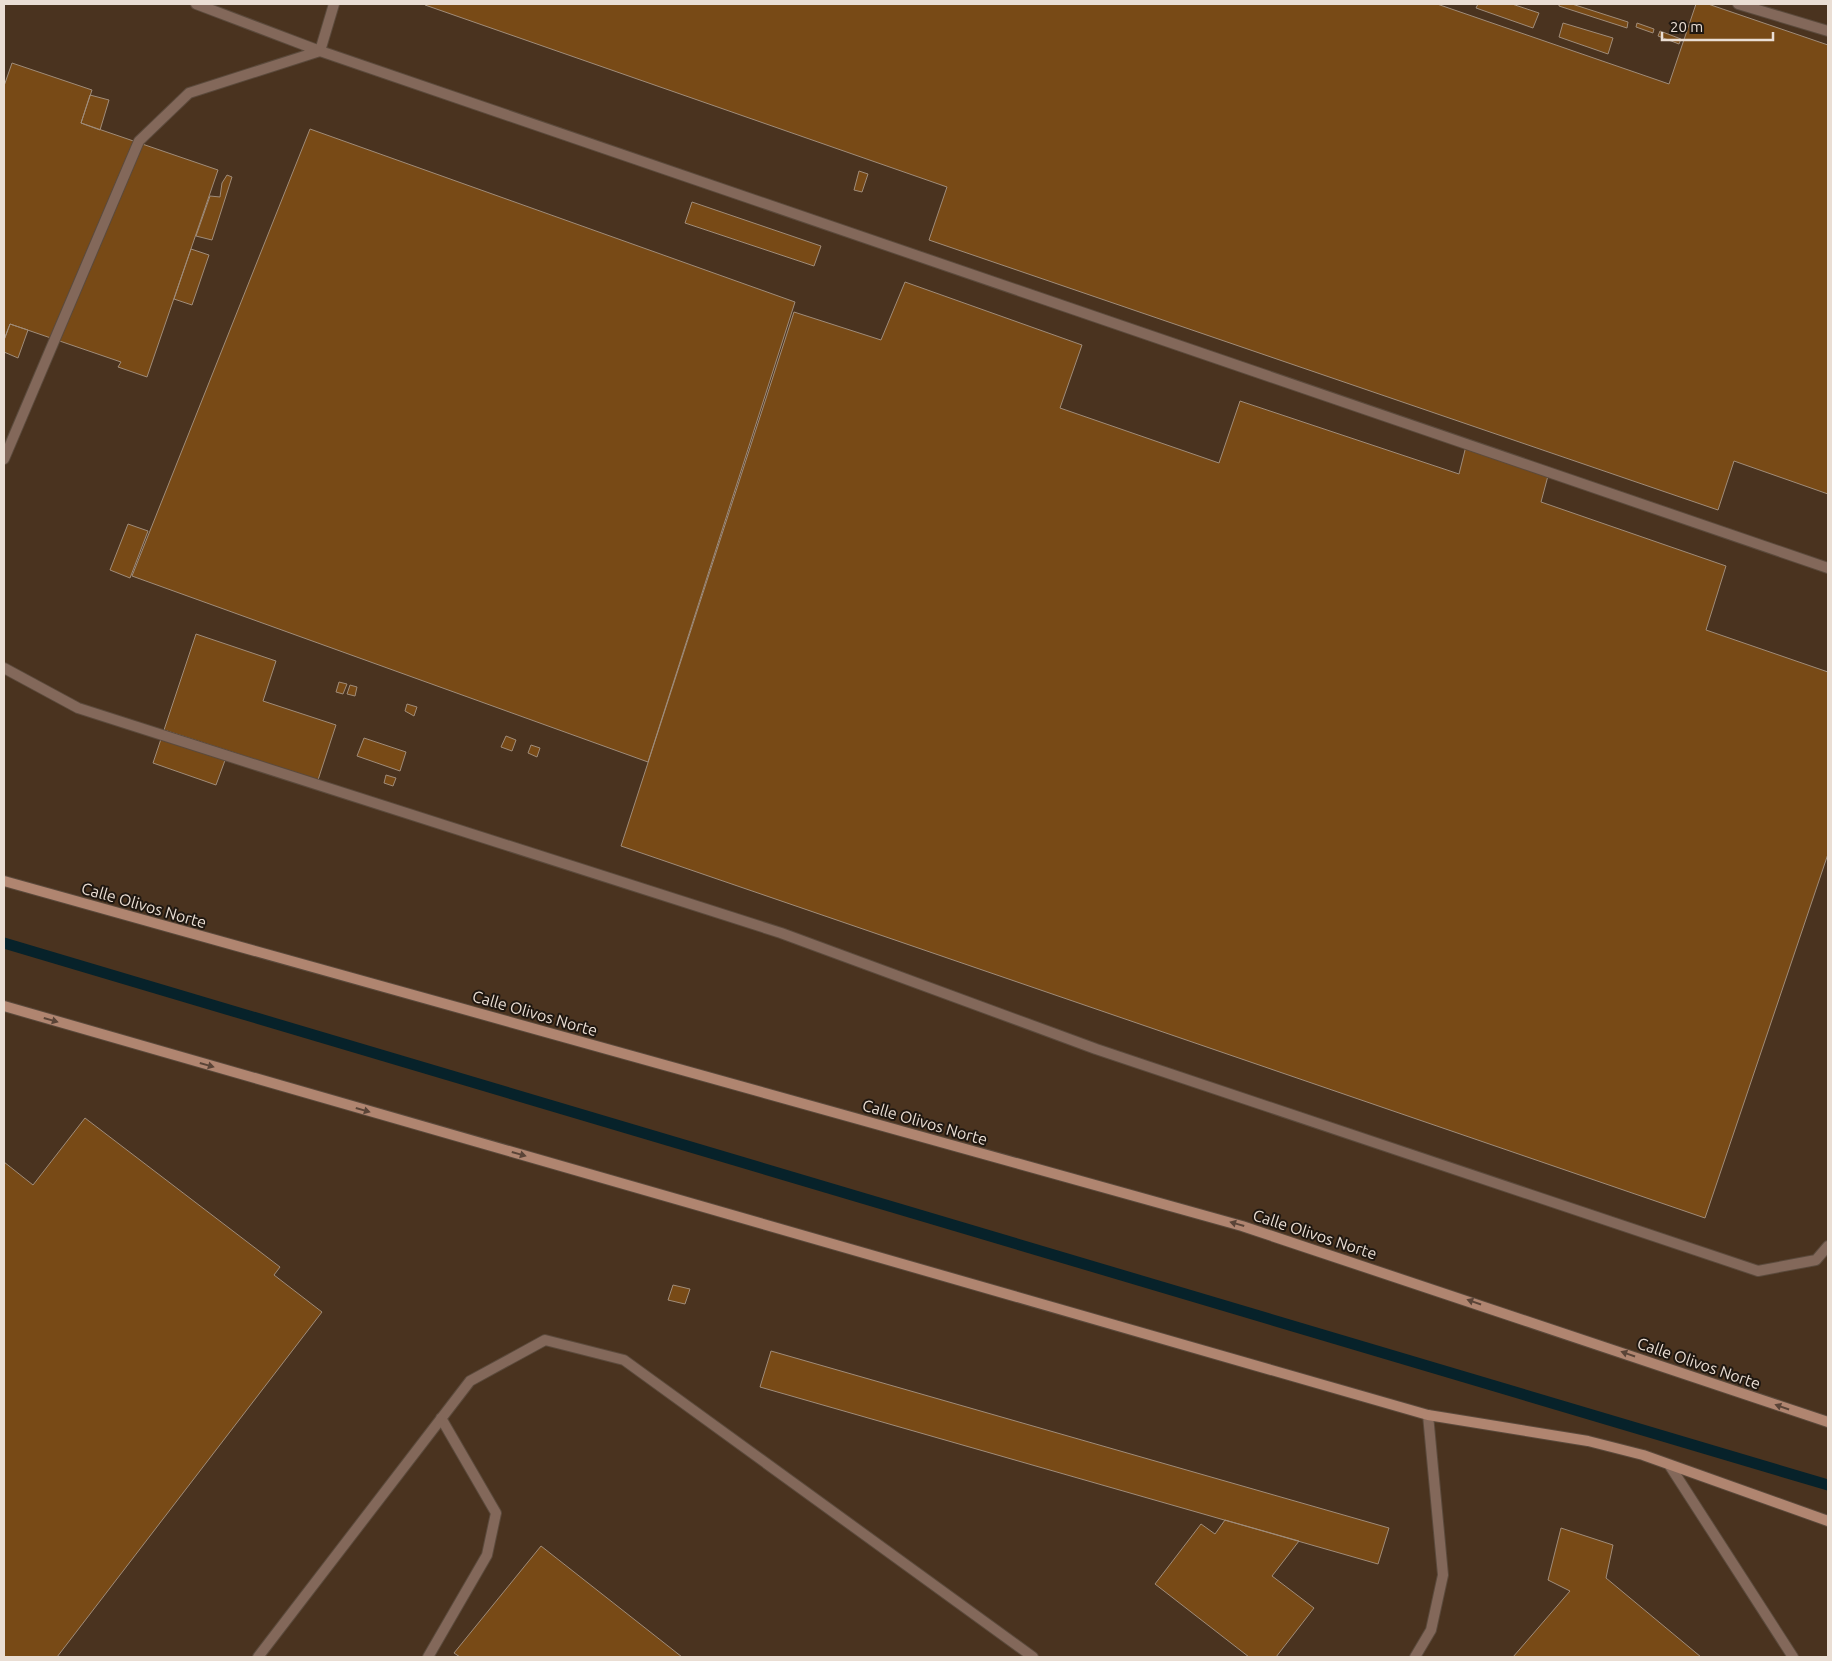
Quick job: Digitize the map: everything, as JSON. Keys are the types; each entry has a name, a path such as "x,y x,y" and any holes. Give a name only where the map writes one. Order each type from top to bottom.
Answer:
{"main road":[{"name":"Calle Olivos Norte","path":"4,881 1242,1226 1828,1422"},
{"path":"4,1006 1428,1415 1588,1441 1643,1455 1828,1521"}],"lane":[{"path":"196,4 320,51 1828,568"},
{"path":"320,51 334,4"},
{"path":"1738,4 1828,31"},
{"path":"4,459 139,141 189,93 320,51"},
{"path":"4,668 78,708 781,933 1096,1049 1758,1271 1816,1260 1828,1246"},
{"path":"258,1657 470,1381 545,1340 624,1360 1033,1657"},
{"path":"1415,1657 1431,1630 1443,1575 1428,1415"},
{"path":"428,1657 487,1555 496,1512 441,1418"},
{"path":"1670,1466 1793,1657"}],"shaded area":[{"path":"4,4 1828,4 1828,1657 4,1657"}],"building":[{"path":"426,4 1437,4 1669,84 1696,4 1708,4 1828,45 1828,494 1734,461 1718,510 929,240 947,187"},
{"path":"1478,4 1512,4 1539,13 1533,28 1476,8"},
{"path":"1559,4 1572,4 1628,22 1627,28 1559,6"},
{"path":"1563,23 1613,38 1608,54 1559,37"},
{"path":"1637,23 1654,29 1653,33 1636,27"},
{"path":"1660,31 1681,39 1679,44 1658,36"},
{"path":"12,63 92,90 81,123 218,170 147,377 118,367 121,362 10,324 4,340 4,86"},
{"path":"90,95 109,100 100,130 81,123"},
{"path":"310,129 795,302 648,762 132,576"},
{"path":"859,171 868,174 862,192 854,190"},
{"path":"227,175 232,177 212,240 196,236 210,196 220,197 222,183"},
{"path":"692,202 821,246 814,266 685,223"},
{"path":"191,249 209,255 192,305 174,299"},
{"path":"905,282 1082,345 1060,408 1219,463 1240,401 1459,474 1466,446 1549,472 1541,502 1726,566 1706,630 1828,672 1828,854 1705,1218 621,846 794,312 881,340"},
{"path":"10,324 28,330 18,358 4,352 4,340"},
{"path":"128,524 148,531 130,578 110,570"},
{"path":"196,634 276,661 263,701 336,725 318,780 164,730"},
{"path":"339,682 347,684 343,694 336,692"},
{"path":"350,685 357,687 355,696 347,694"},
{"path":"407,704 417,707 414,716 405,711"},
{"path":"164,730 228,752 216,785 153,763"},
{"path":"506,736 516,740 512,751 501,747"},
{"path":"364,738 406,752 400,771 357,756"},
{"path":"531,745 540,748 537,757 528,753"},
{"path":"386,775 396,778 393,786 384,783"},
{"path":"85,1118 280,1267 274,1275 322,1312 57,1657 4,1657 4,1162 33,1185"},
{"path":"673,1285 690,1289 685,1304 668,1300"},
{"path":"771,1351 1389,1528 1378,1564 760,1387"},
{"path":"1225,1520 1299,1541 1272,1576 1314,1608 1276,1657 1249,1657 1155,1584 1201,1524 1215,1534"},
{"path":"1561,1528 1613,1545 1606,1578 1701,1657 1513,1657 1570,1591 1548,1580"},
{"path":"541,1546 682,1657 460,1657 454,1653"}],"waterway":[{"path":"4,943 1828,1485"}]}
